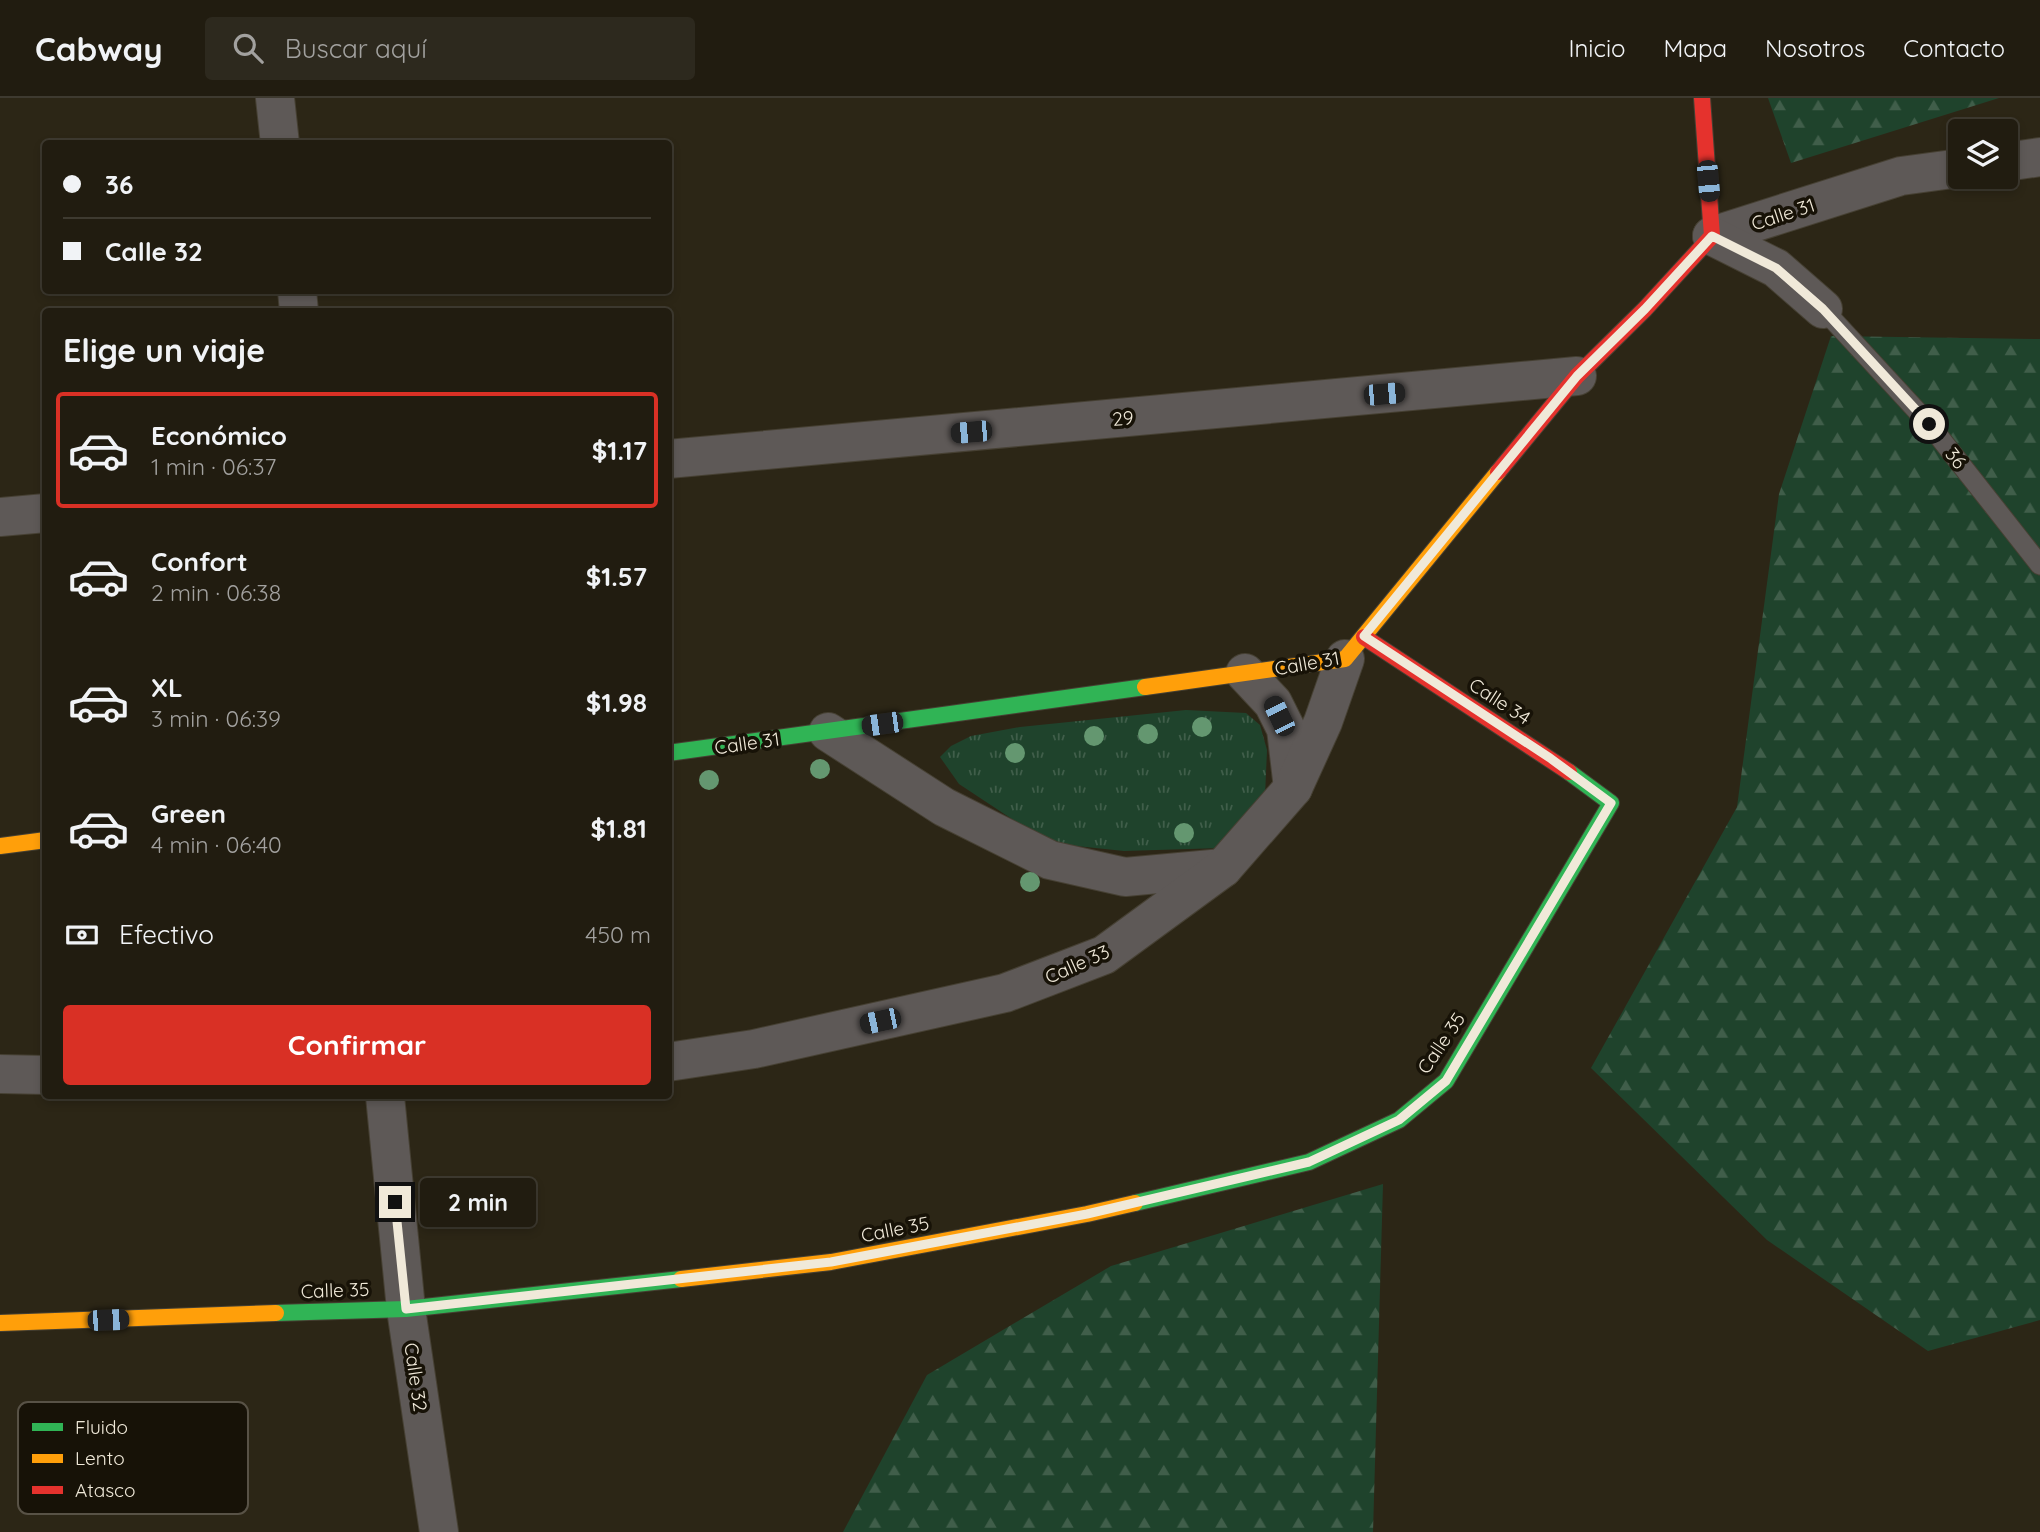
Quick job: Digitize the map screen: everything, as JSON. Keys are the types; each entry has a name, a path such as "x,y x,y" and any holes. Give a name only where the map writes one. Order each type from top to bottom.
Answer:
{"street":[{"path":"275,98 280,140"},
{"path":"1702,98 1712,236"},
{"path":"2018,160 2040,157"},
{"name":"Calle 31","path":"672,752 1245,673 1354,648 1577,376 1645,309 1712,236 1901,176 1948,170"},
{"name":"36","path":"1712,236 1776,268 1823,309"},
{"name":"29","path":"672,459 1577,376"},
{"path":"0,517 42,513"},
{"name":"Calle 33","path":"672,1061 754,1049 1006,993 1104,955 1223,868 1293,788 1354,648"},
{"name":"Calle 34","path":"1354,648 1550,758 1611,803"},
{"path":"1245,673 1273,703 1286,729 1293,788"},
{"path":"828,732 944,807 1050,860 1125,877 1223,868"},
{"name":"Calle 35","path":"0,1323 406,1309 831,1262 1087,1214 1309,1162 1399,1120 1446,1081 1611,803"},
{"path":"0,846 42,841"},
{"path":"0,1074 42,1075"},
{"name":"Calle 32","path":"385,1099 406,1309 439,1532"}],"lane":[{"name":"36","path":"1823,309 1929,424 2040,565"}],"green space":[{"path":"1768,98 1999,98 1791,163"},
{"path":"1831,336 2040,339 2040,1320 1928,1351 1767,1240 1591,1068 1737,807 1779,494"},
{"path":"1186,710 1246,713 1260,725 1267,750 1265,796 1221,848 1124,851 1048,843 959,784 940,757 951,746 971,736 1020,727"},
{"path":"1383,1184 1373,1532 843,1532 927,1375 1111,1266"}],"traffic: fast":[{"path":"672,752 1145,687"},
{"path":"1135,1203 1309,1162 1399,1120 1446,1081 1611,803 1569,772"},
{"path":"276,1313 406,1309 681,1279"}],"traffic: slow":[{"path":"1145,687 1345,659 1498,472"},
{"path":"0,846 42,841"},
{"path":"681,1279 831,1262 1135,1203"},
{"path":"0,1323 276,1313"}],"traffic: jam":[{"path":"1498,472 1577,376 1645,309 1712,236 1702,98"},
{"path":"1364,637 1569,772"}],"route":[{"path":"395,1202 406,1309 831,1262 1087,1214 1309,1162 1399,1120 1446,1081 1611,803 1550,758 1364,636 1577,376 1645,309 1712,236 1776,268 1808,295 1929,424"}]}
